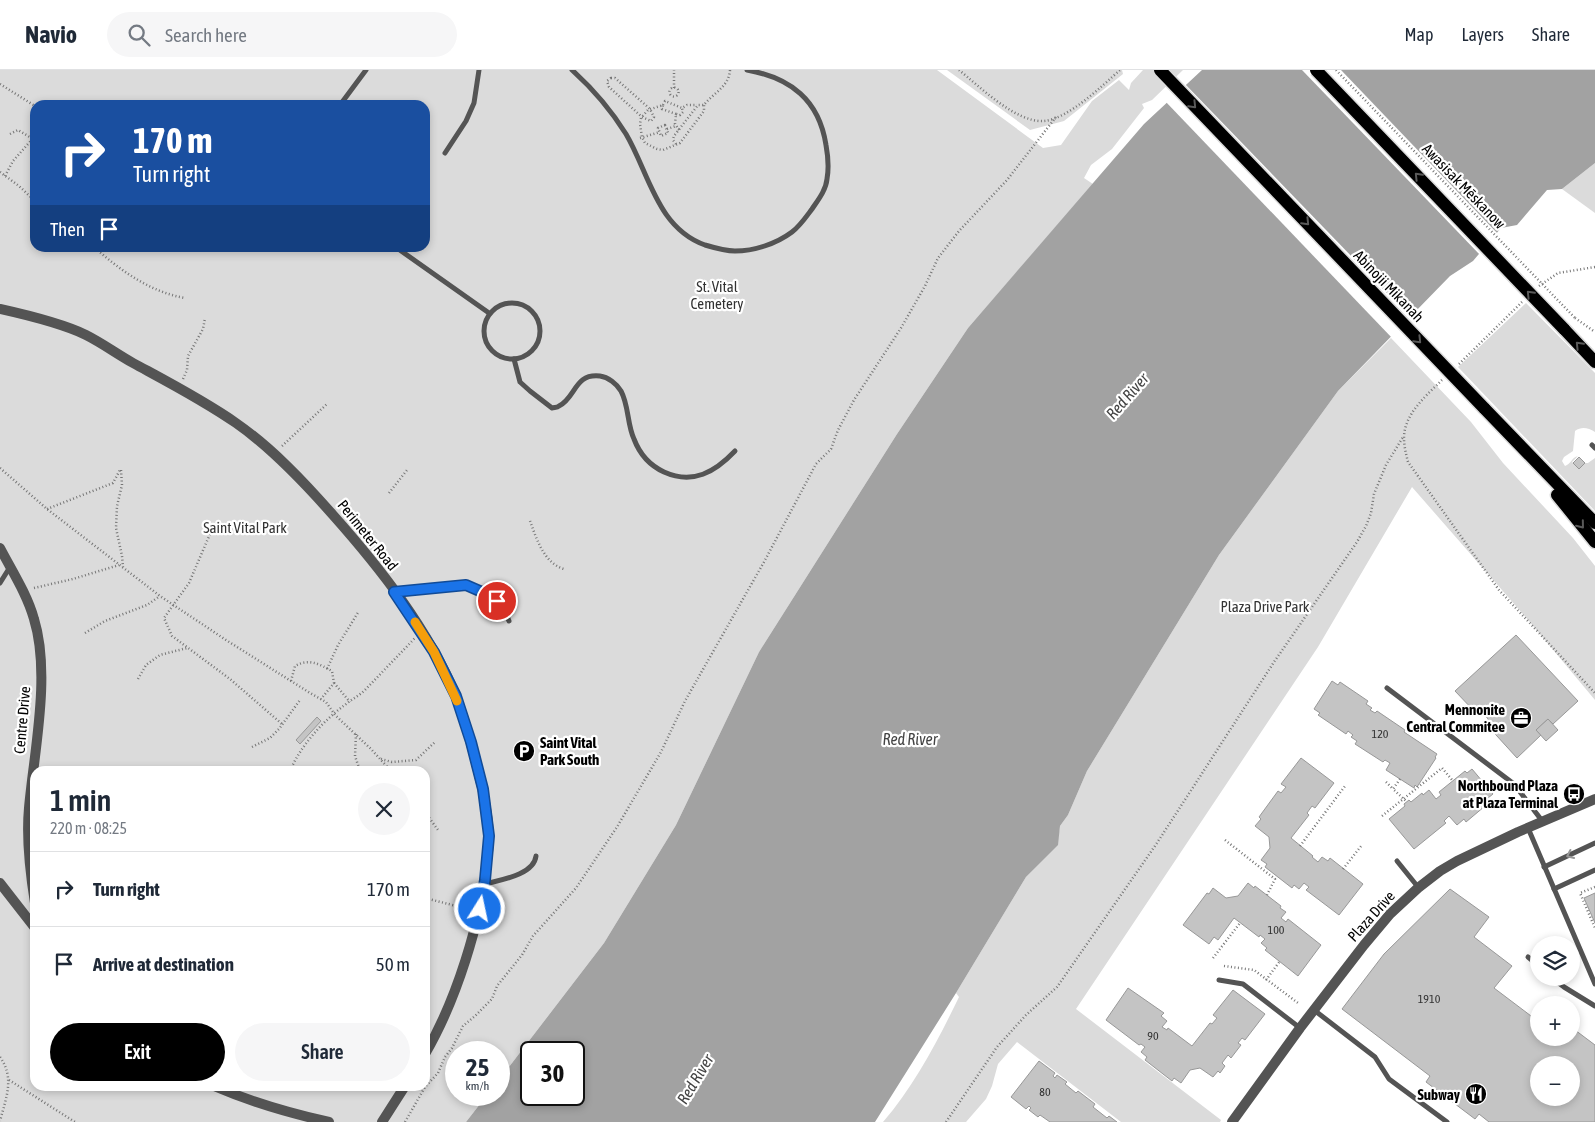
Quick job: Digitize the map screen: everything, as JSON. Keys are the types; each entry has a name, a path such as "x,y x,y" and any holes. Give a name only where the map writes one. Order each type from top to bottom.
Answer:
{"main road":[{"name":"Abinojii Mikanah","path":"1160,70 1595,523"},
{"path":"1316,70 1595,362"},
{"path":"1507,432 1595,542"}],"street":[{"name":"Perimeter Road","path":"0,309 33,317 84,334 179,388 237,424 273,454 314,494 361,547 434,652 456,696 476,761 483,789 489,836 479,911 462,968 449,1003 430,1043"},
{"name":"Centre Drive","path":"0,548 23,591 34,620 40,645 41,692 34,766"},
{"name":"Plaza Drive","path":"1232,1122 1300,1028 1364,945 1384,920 1418,888 1440,871 1458,861 1594,800"},
{"name":"Centre Drive","path":"30,801 28,859 30,872"},
{"path":"0,883 30,922"},
{"path":"226,1091 253,1102 329,1122"},
{"path":"382,1122 402,1091"}],"lane":[{"path":"344,100 366,70"},
{"path":"445,153 466,121 474,103 479,70"},
{"path":"572,70 592,88 630,142 656,199 665,214 684,233 697,242 733,251 754,249 792,232 819,199 827,180 828,157 824,132 819,118 810,104 788,84 762,73 747,70"},
{"path":"403,252 489,313"},
{"path":"514,303 523,305 531,310 537,318 540,336 531,352 523,357 514,359 504,359 496,355 489,348 483,331 489,313 496,307 514,303"},
{"path":"514,359 520,382 552,408 559,406 568,398 579,382 588,376 607,378 621,391 633,437 644,458 652,466 672,475 683,478 709,472 724,463 736,451"},
{"path":"0,583 10,568"},
{"path":"394,592 466,585 497,601 505,611 508,621"},
{"path":"1388,688 1514,784 1543,822"},
{"path":"1528,828 1595,984"},
{"path":"1544,867 1595,843"},
{"path":"484,884 517,875 528,869 535,862 536,856"},
{"path":"1397,861 1418,888"},
{"path":"1554,889 1595,870"},
{"path":"1219,980 1243,984 1300,1028"},
{"path":"1563,986 1595,1006"},
{"path":"1314,1010 1375,1057 1389,1079 1447,1122"}],"path":[{"path":"670,103 673,97 678,94 674,88 674,70"},
{"path":"704,106 693,104 682,108 665,101 663,105 650,109 642,117 640,128 642,137 646,143 663,150 680,143 704,110 704,106 727,83 730,77 730,70"},
{"path":"959,70 1004,107 1025,117 1045,121 1063,114 1084,101 1120,70"},
{"name":"Awasisak Mēskanow","path":"1336,70 1575,318 1595,332"},
{"path":"615,78 650,109 654,117 651,121 642,117 609,87 608,79 615,78"},
{"path":"0,84 30,103"},
{"path":"673,97 670,92 674,88"},
{"path":"663,105 662,109 680,115 683,112 682,108"},
{"path":"676,144 673,140 698,105"},
{"path":"676,114 676,126 679,130"},
{"path":"430,1082 438,1073 463,1026 492,999 498,986 522,955 533,936 576,888 617,827 661,752 685,701 760,570 816,464 831,449 838,430 854,400 901,328 925,286 938,258 959,231 1007,180 1056,117"},
{"path":"630,142 660,132 661,136 668,133 667,129 676,126"},
{"path":"10,134 18,130 30,137"},
{"path":"5,176 13,161 30,142"},
{"path":"0,172 30,196"},
{"path":"99,252 151,287 185,298"},
{"path":"1538,287 1558,273 1595,267"},
{"path":"1457,366 1524,300"},
{"path":"179,388 187,370 188,356 203,329 205,318"},
{"path":"946,1122 997,1047 1026,1015 1057,987 1157,843 1274,662 1366,526 1371,513 1374,494 1392,452 1403,437 1409,418 1415,408 1444,379"},
{"path":"273,454 327,404"},
{"path":"1403,437 1408,462 1499,590 1595,693"},
{"path":"0,468 47,509 160,596 326,702 335,714 386,766"},
{"path":"47,509 113,483 121,470 122,485 117,506 116,528 123,568"},
{"path":"389,493 407,470"},
{"path":"530,521 541,548 555,566 564,569"},
{"path":"210,534 189,583 172,604 164,618 172,636 230,679 282,724"},
{"path":"23,591 82,577 120,565"},
{"path":"85,633 105,620 147,605 160,596"},
{"path":"327,669 338,645 359,611"},
{"path":"292,766 307,742 335,714 365,690 421,632"},
{"path":"138,679 146,665 160,655 187,648"},
{"path":"290,680 295,666 301,662 310,661 332,672 334,683 350,702"},
{"path":"321,699 334,683"},
{"path":"252,747 270,738 300,700"},
{"path":"356,734 355,756 358,766"},
{"path":"379,758 392,762 416,760 435,742"},
{"path":"1382,816 1442,768 1453,781"},
{"path":"1393,789 1400,779"},
{"path":"1386,782 1406,802"},
{"path":"1300,846 1346,786"},
{"path":"430,819 438,830"},
{"path":"1226,840 1276,878 1267,895"},
{"path":"1344,869 1362,845"},
{"path":"1595,887 1580,893 1595,928"},
{"path":"430,899 479,911"},
{"path":"1213,958 1240,923"},
{"path":"1266,980 1280,962"},
{"path":"1224,966 1254,970 1298,1003"},
{"path":"0,1057 6,1066 8,1080 7,1093 0,1120"},
{"path":"8,1080 75,1122"},
{"path":"404,1122 423,1091"}],"green space":[{"path":"0,70 937,70 1043,148 1061,145 1092,101 1119,80 1129,90 1131,83 1143,70 1183,70 1152,100 1142,104 1144,108 1112,149 1091,165 1084,178 1093,184 968,328 897,434 759,652 676,825 604,943 529,1041 520,1041 520,1053 510,1066 510,1041 445,1041 445,1106 478,1106 466,1122 0,1122"},
{"path":"947,70 1122,70 1123,74 1064,121 1030,130"},
{"path":"1595,163 1595,213 1562,189"},
{"path":"1526,303 1595,373 1595,432 1585,428 1575,431 1573,451 1564,457 1562,461 1565,466 1578,456 1572,462 1579,469 1585,463 1595,458 1595,511 1458,367"},
{"name":"Plaza Drive Park","path":"1391,338 1471,422 1503,463 1573,538 1595,566 1595,700 1412,487 1318,647 1076,1009 1221,1120 1220,1122 1121,1122 1017,1042 998,1064 986,1099 966,1122 883,1122 895,1108 925,1062 959,997 956,993 1026,877 1057,845 1060,826 1068,815 1087,771 1219,555 1338,391"}],"water":[{"name":"Red River","path":"1202,70 1595,70 1595,163 1562,189 1547,190 1517,225 1501,228 1473,261 1450,276 1338,391 1219,555 1087,771 1068,815 1060,826 1058,845 1026,877 875,1122 466,1122 478,1106 510,1106 510,1066 520,1053 520,1106 585,1106 585,1041 529,1041 604,943 676,825 759,652 897,434 968,328 1144,124"}],"pier":[{"path":"1302,70 1341,70 1499,235 1481,256"},
{"path":"1184,83 1412,319 1393,339 1165,101"}],"building":[{"path":"1579,457 1585,463 1579,469 1573,463"},
{"path":"1516,635 1578,701 1553,724 1548,719 1536,730 1541,735 1517,758 1486,724 1488,719 1482,711 1475,712 1455,691"},
{"path":"1332,681 1338,685 1340,682 1368,701 1366,704 1372,708 1370,710 1375,713 1377,711 1437,754 1417,787 1415,785 1414,788 1386,770 1390,763 1385,760 1383,762 1355,744 1357,741 1351,737 1353,735 1348,731 1346,734 1318,715 1320,713 1314,709"},
{"path":"317,717 321,721 300,744 296,740"},
{"path":"1548,719 1558,730 1546,741 1536,730"},
{"path":"1301,758 1334,783 1315,808 1312,806 1307,813 1309,815 1291,838 1318,862 1322,857 1328,861 1330,858 1363,884 1339,915 1306,890 1309,887 1304,883 1299,889 1294,885 1292,888 1265,867 1267,864 1261,860 1270,848 1269,837 1255,826 1261,819 1259,817 1278,791 1281,793 1286,787 1281,784"},
{"path":"1472,769 1493,794 1488,798 1491,801 1466,822 1464,819 1457,825 1449,816 1444,821 1446,823 1414,849 1389,819 1405,806 1404,804 1409,800 1411,802 1429,790 1436,799 1441,795 1439,792 1465,771 1467,773"},
{"path":"1248,883 1254,888 1255,886 1281,906 1280,908 1286,912 1281,918 1286,922 1288,919 1321,945 1298,976 1265,950 1267,948 1261,943 1265,939 1260,935 1259,937 1234,918 1218,940 1214,937 1209,944 1183,925 1207,893 1209,894 1213,888 1226,898 1238,896"},
{"path":"1450,889 1489,917 1474,937 1512,966 1494,988 1530,1015 1530,1046 1580,1046 1580,1034 1595,1045 1595,1122 1489,1122 1479,1114 1475,1119 1426,1082 1430,1076 1342,1009 1384,954"},
{"path":"1595,893 1595,923 1584,898"},
{"path":"1128,988 1164,1013 1161,1016 1167,1021 1162,1027 1167,1030 1168,1028 1192,1046 1210,1023 1212,1024 1217,1018 1213,1015 1233,990 1265,1014 1245,1040 1242,1038 1238,1043 1241,1045 1231,1058 1228,1055 1222,1063 1225,1066 1220,1073 1218,1071 1213,1077 1200,1068 1190,1070 1181,1083 1174,1078 1172,1081 1145,1060 1147,1057 1141,1052 1145,1047 1141,1044 1139,1045 1106,1020"},
{"path":"1039,1061 1055,1073 1053,1076 1055,1078 1057,1075 1067,1082 1065,1084 1076,1093 1078,1091 1095,1104 1093,1107 1107,1118 1109,1116 1117,1122 1050,1122 1040,1115 1038,1117 1029,1110 1031,1108 1029,1106 1026,1109 1011,1097"}],"slow traffic":[{"path":"415,622 434,652 457,701"}],"place":[{"name":"Mennonite Central Commitee","path":"1521,718"},
{"name":"Saint Vital Park South","path":"524,751"},
{"name":"Northbound Plaza at Plaza Terminal","path":"1574,794"},
{"name":"Subway","path":"1476,1094"}],"route":[{"path":"480,909 489,836 483,789 471,742 456,696 434,652 404,604 394,592 466,585 497,601"}],"park label":[{"name":"St. Vital Cemetery","path":"717,294"},
{"name":"Saint Vital Park","path":"245,527"}]}
